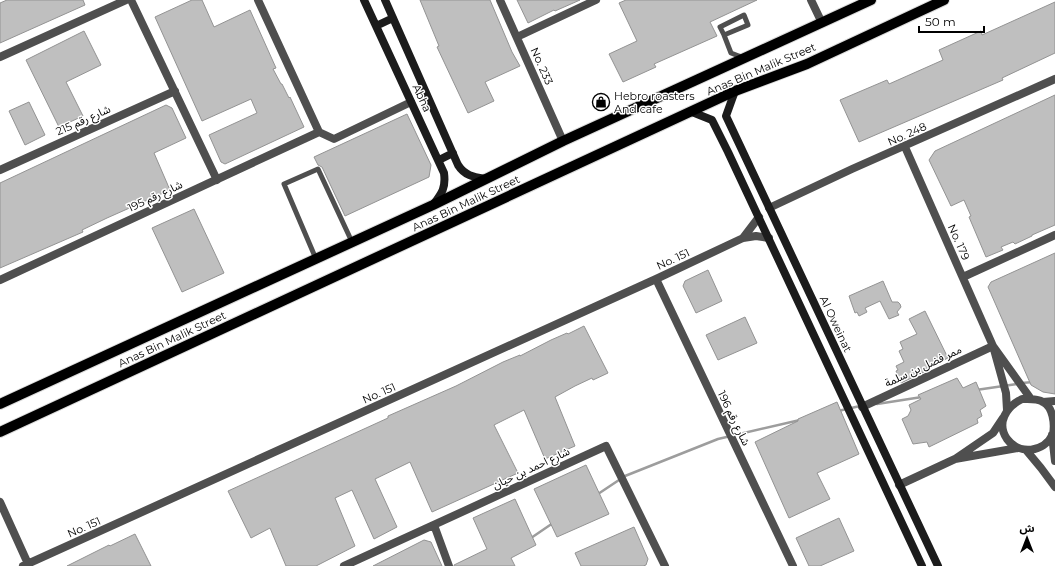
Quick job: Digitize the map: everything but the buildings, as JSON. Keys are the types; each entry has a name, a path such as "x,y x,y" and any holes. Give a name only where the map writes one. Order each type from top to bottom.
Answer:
{"main road":[{"name":"Anas Bin Malik Street","path":"0,404 433,205 563,142 871,0"},
{"name":"Anas Bin Malik Street","path":"0,432 735,91 806,64 944,0"}],"street":[{"path":"0,56 126,0"},
{"path":"131,0 217,180"},
{"path":"258,0 319,132 334,139 411,102"},
{"name":"Abha","path":"364,0 444,173 444,190 433,205"},
{"name":"Abha","path":"385,0 458,165 462,172 469,176 486,180"},
{"name":"No. 233","path":"500,0 563,142"},
{"path":"517,37 596,0"},
{"path":"811,0 822,23"},
{"path":"376,26 393,18"},
{"name":"No. 248","path":"769,208 1055,79"},
{"name":"شارع رقم 215","path":"0,170 175,91"},
{"name":"Al Oweinat","path":"735,91 726,116 938,566"},
{"path":"692,112 712,120 769,238 922,566"},
{"name":"شارع رقم 195","path":"0,280 319,132"},
{"path":"728,152 725,139 727,136 732,136 739,144"},
{"name":"No. 179","path":"905,147 993,346 1006,393 1007,410"},
{"path":"439,160 453,153"},
{"name":"No. 151","path":"742,238 759,217"},
{"path":"963,277 1055,235"},
{"name":"No. 151","path":"27,565 656,280 742,238 756,236 769,238"},
{"name":"شارع رقم 196","path":"656,280 793,566"},
{"name":"No. 179","path":"993,346 1031,398"},
{"name":"ممر فضل بن سلمة","path":"862,407 993,346"},
{"path":"899,485 955,459 993,433 1007,410 1014,403 1022,399 1031,398 1043,402 1055,400"},
{"path":"1043,402 1051,412 1054,419 1055,461"},
{"path":"1003,418 1005,436 1010,443 1022,449 1041,468 1055,487"},
{"path":"955,459 1022,449 1034,450 1041,447 1054,430"},
{"name":"شارع احمد بن حيان","path":"344,566 606,446 665,566"},
{"path":"879,473 891,468"},
{"path":"893,505 906,500"},
{"path":"0,502 27,565"},
{"path":"434,525 449,566"}],"lane":[{"path":"724,35 748,25 744,15 720,27 731,53 745,58"},
{"path":"316,259 284,184 318,169 352,242"}],"waterway":[{"path":"1022,383 1033,382"},
{"path":"976,390 1017,384"},
{"path":"877,404 922,397"},
{"path":"838,411 860,406"},
{"path":"598,494 625,476 718,439 800,420"},
{"path":"531,538 553,523"}],"place":[{"name":"Hebro roasters And cafe","path":"601,102"}]}
